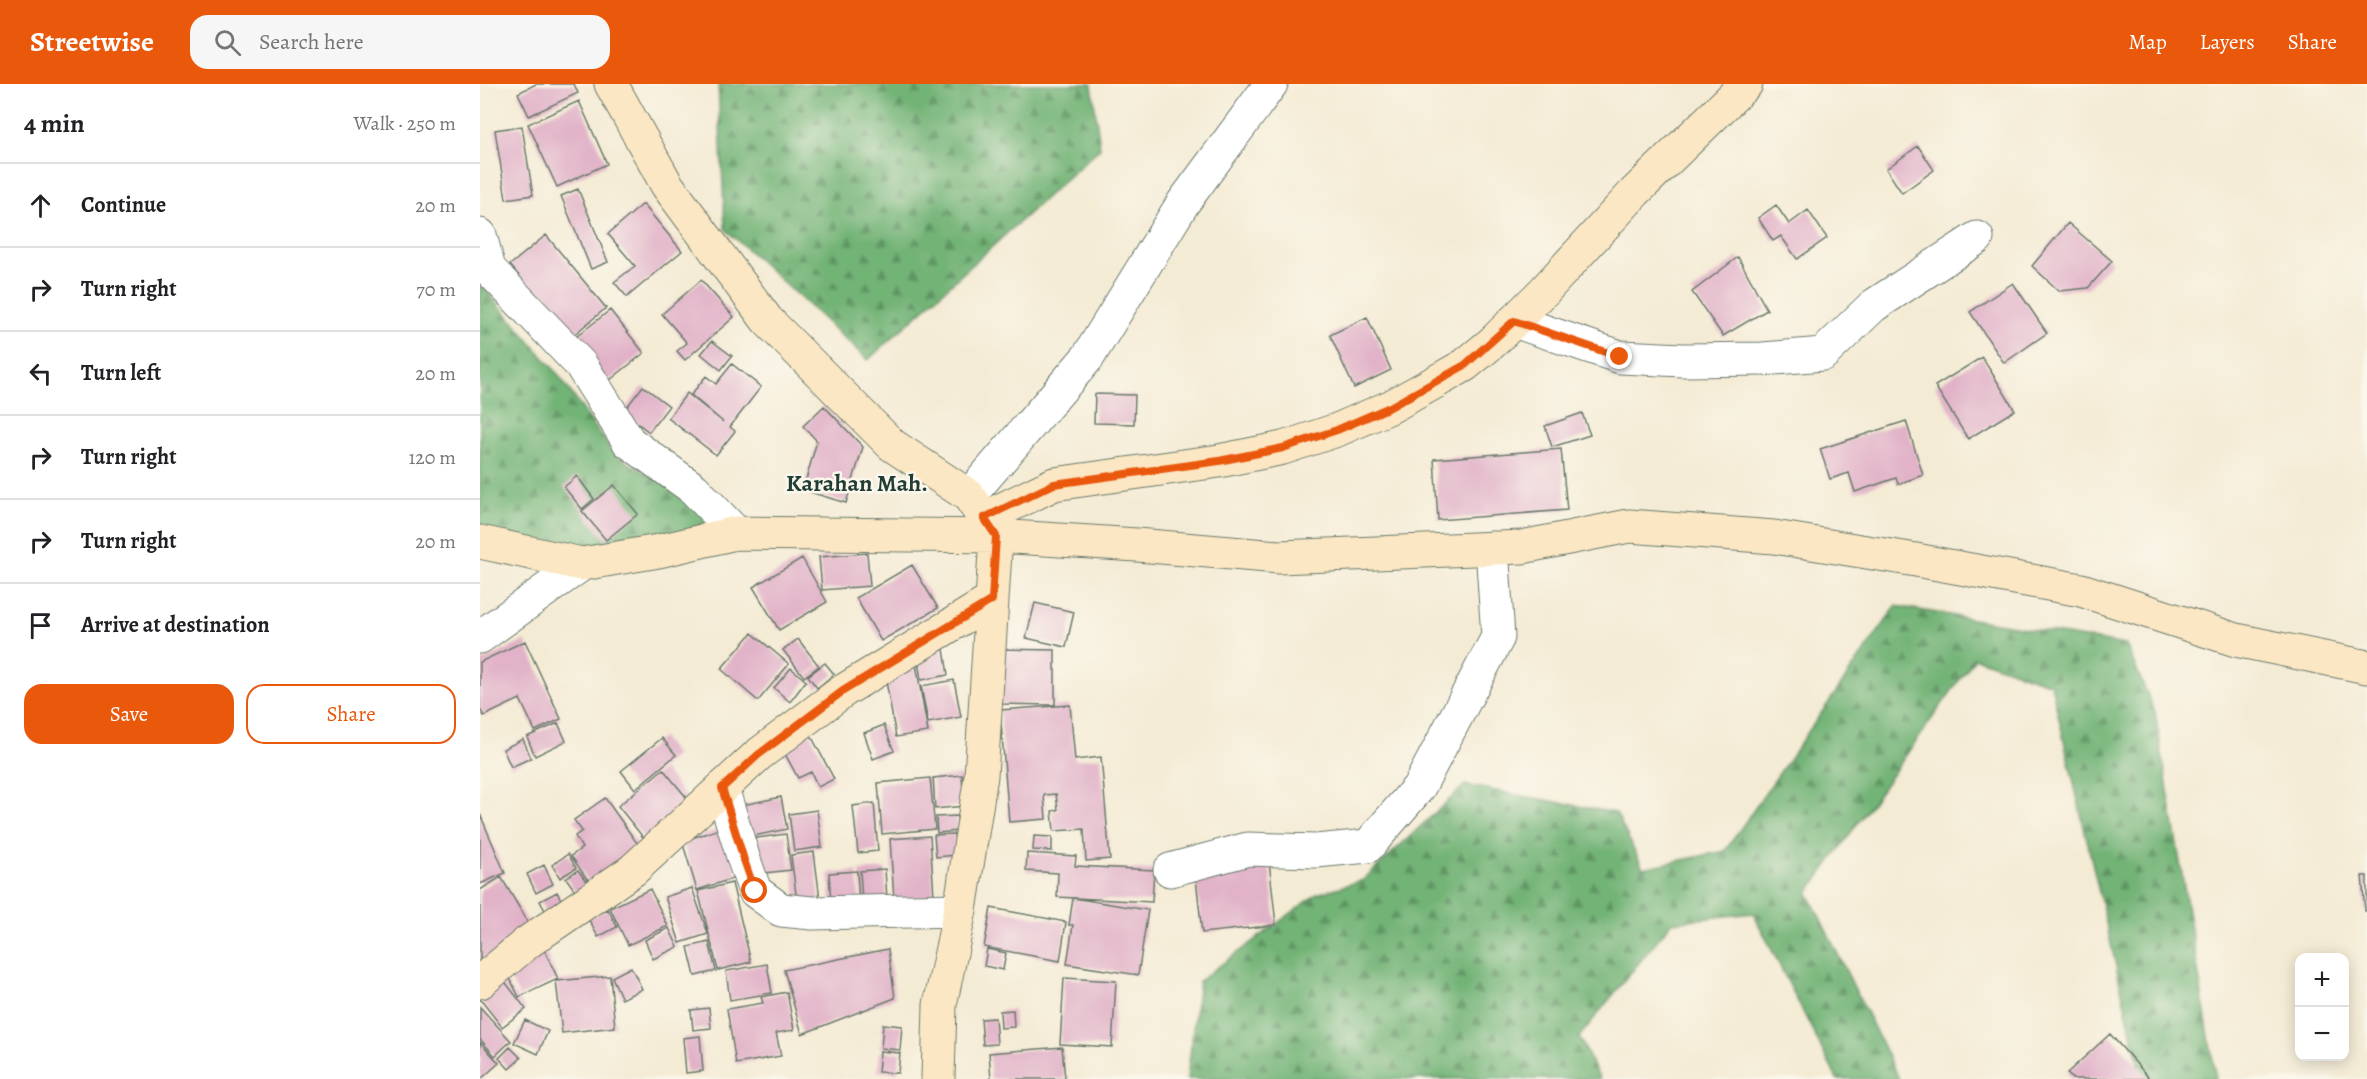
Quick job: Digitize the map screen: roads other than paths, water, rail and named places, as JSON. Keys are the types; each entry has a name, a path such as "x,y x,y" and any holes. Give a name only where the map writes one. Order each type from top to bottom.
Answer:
{"street":[{"path":"611,84 667,185 767,320 892,445 983,517"},
{"path":"938,1079 940,1005 960,910 981,776 992,600 983,517 1088,357 1183,203 1271,84"},
{"path":"983,517 1054,484 1219,461 1283,448 1337,430 1390,407 1465,365 1514,321 1635,192 1746,84"},
{"path":"480,235 489,269 581,365 629,442 694,489 736,533"},
{"path":"1514,321 1620,357 1683,360 1763,359 1824,354 1873,306 1977,238"},
{"path":"480,542 582,564 660,551 736,533 983,517 1137,545 1279,557 1522,546 1629,526 1774,537 2081,590 2236,640 2367,667"},
{"path":"1170,870 1248,849 1316,851 1368,846 1419,787 1497,637 1492,548"},
{"path":"480,638 582,564"},
{"path":"480,982 528,942 633,870 758,755 843,691 992,600"},
{"path":"722,788 755,891 781,910 812,913 960,910"}],"district":[{"name":"Karahan Mah.","path":"857,483"}]}
